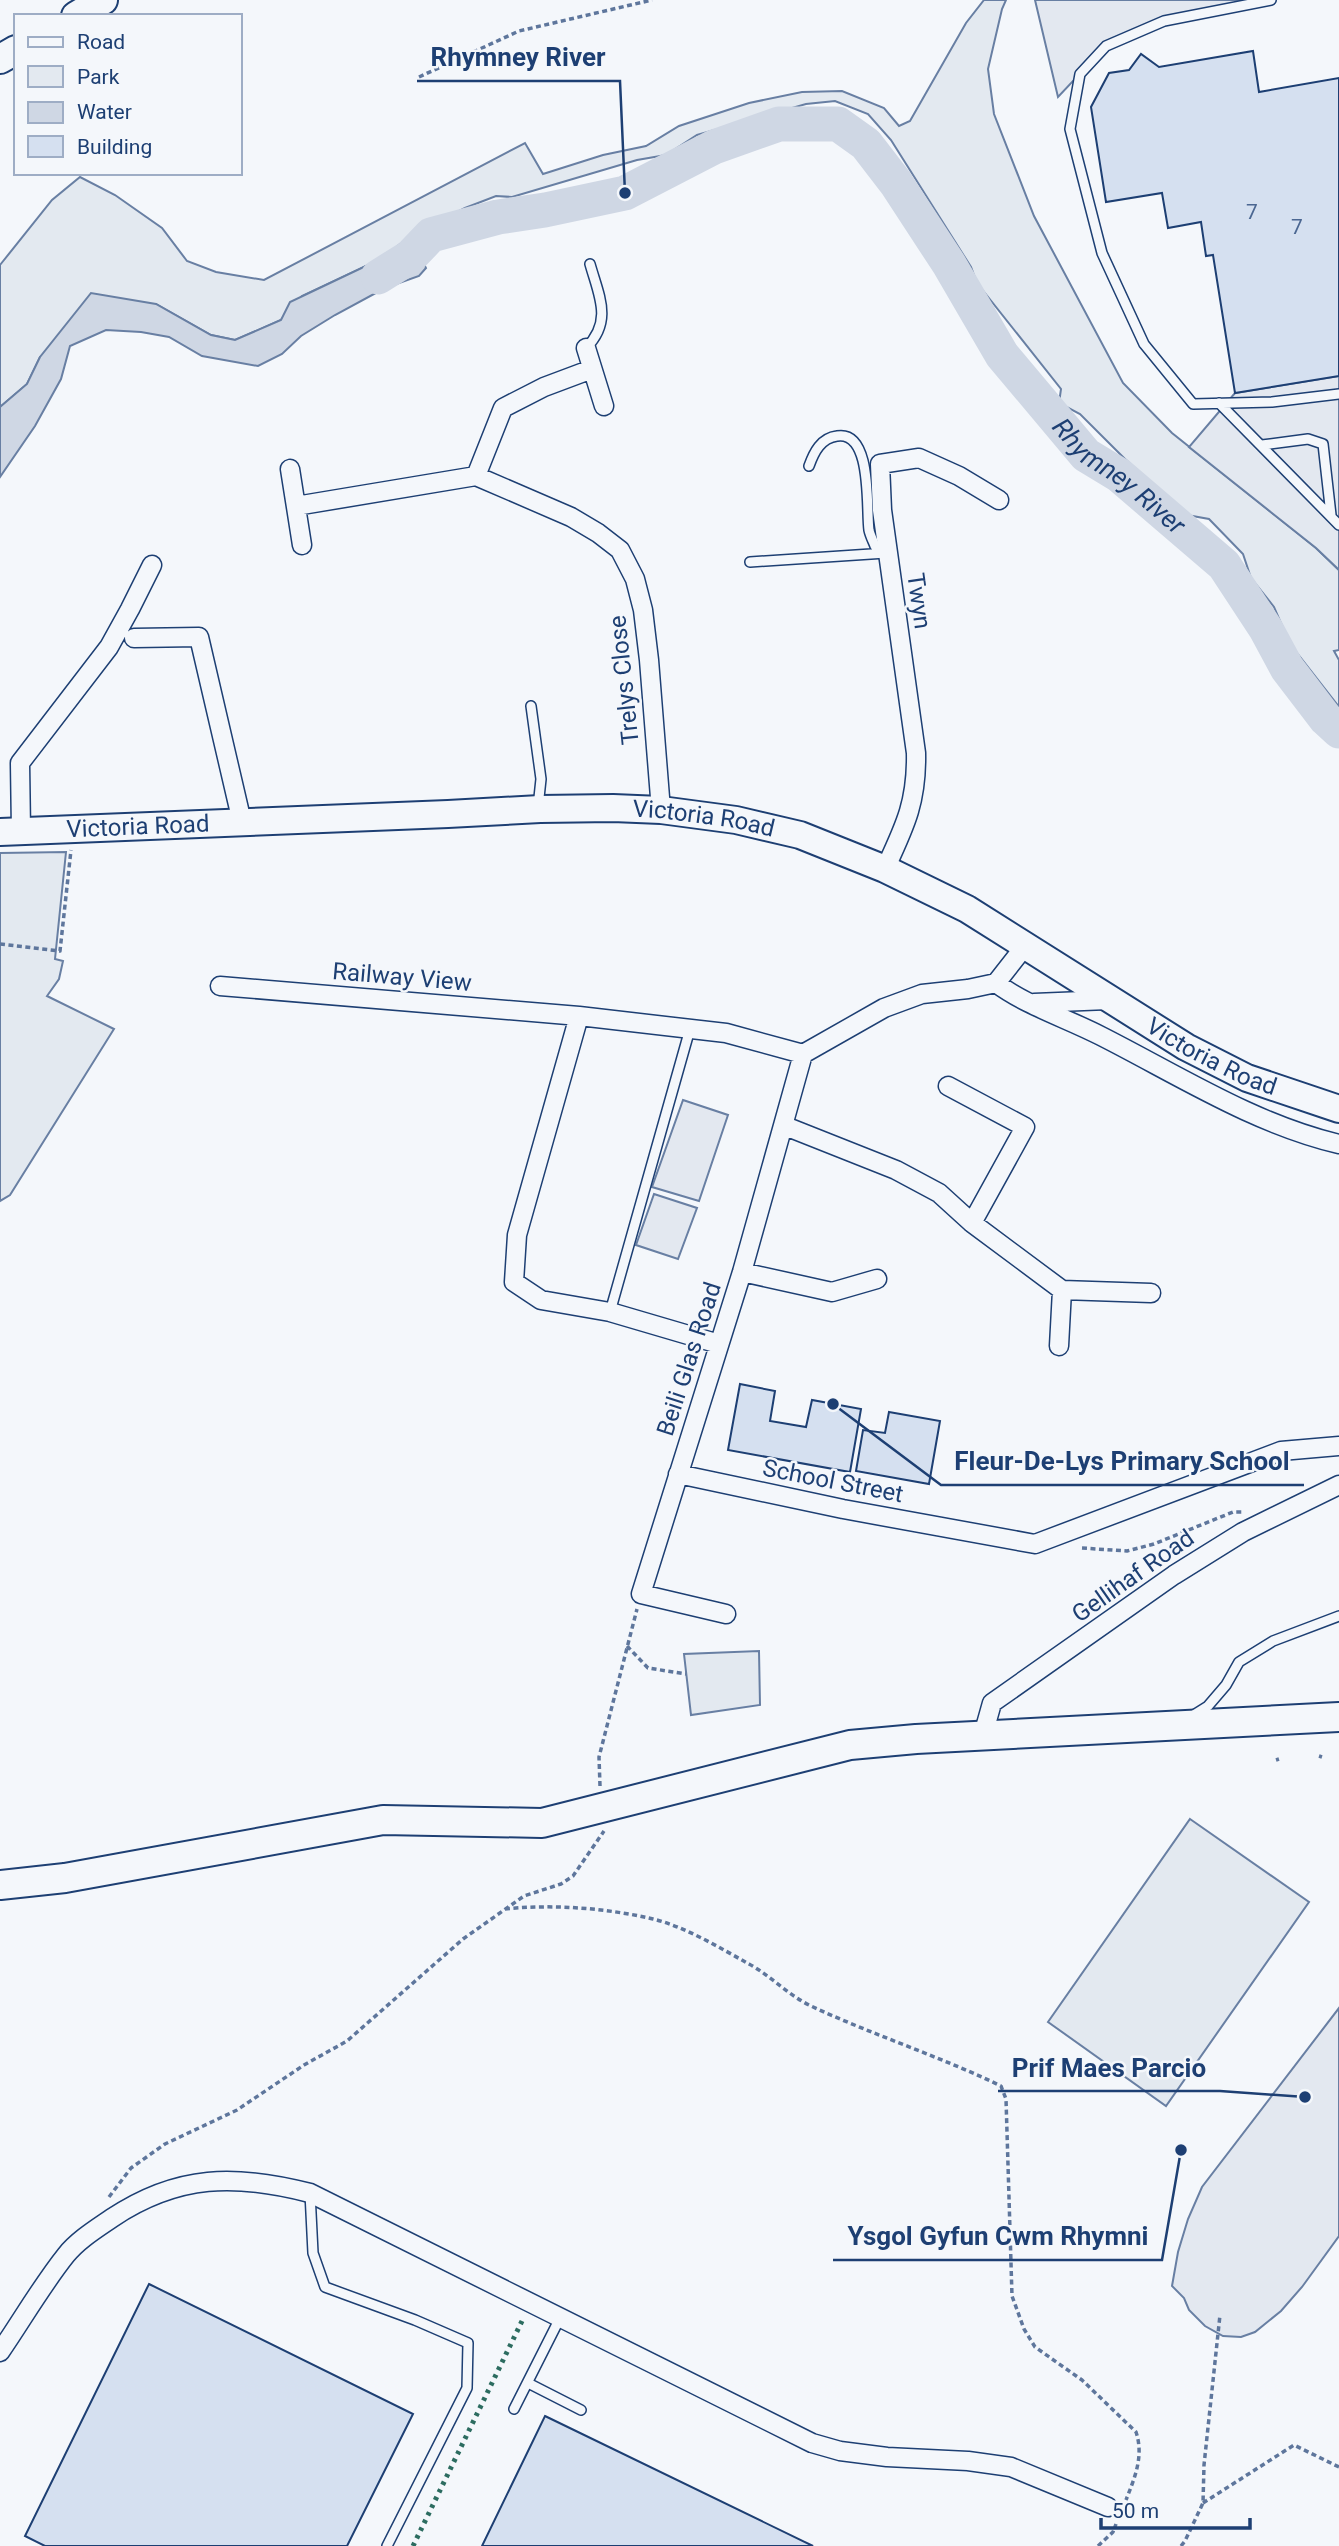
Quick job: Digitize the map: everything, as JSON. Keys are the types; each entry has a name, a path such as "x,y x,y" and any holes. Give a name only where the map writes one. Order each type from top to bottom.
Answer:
{"main road":[{"path":"79,14 103,0"},
{"name":"Victoria Road","path":"10,832 537,808 661,810 736,820 800,835 885,869 967,909 1186,1047 1247,1078 1339,1109"},
{"path":"0,1885 65,1878 383,1820 542,1823 850,1745 983,1735 1339,1717"}],"street":[{"path":"586,348 604,406"},
{"path":"296,506 476,476 503,408 544,387 592,369"},
{"name":"Twyn","path":"885,869 906,824 916,783 916,753 882,510 880,464 919,458 959,476 999,500"},
{"path":"290,469 302,545"},
{"name":"Trelys Close","path":"476,476 570,517 620,550 635,579 643,610 661,810"},
{"path":"10,832 20,764 108,647 152,565"},
{"path":"134,638 199,637 242,822"},
{"path":"803,1054 884,1008 922,994 996,983 1026,946"},
{"path":"996,983 1012,995 1139,1055 1198,1089 1308,1137 1339,1144"},
{"name":"Railway View","path":"220,986 579,1016 726,1032 803,1054"},
{"path":"1031,1003 1108,1000"},
{"path":"579,1016 517,1235 514,1282 541,1300 610,1312 719,1344"},
{"name":"Beili Glas Road","path":"641,1594 743,1272 803,1054"},
{"path":"948,1086 1025,1127 972,1223"},
{"path":"785,1126 896,1170 939,1193 972,1223 1062,1290 1151,1293"},
{"path":"743,1272 832,1292 877,1279"},
{"path":"1059,1346 1062,1290"},
{"name":"School Street","path":"678,1474 843,1510 1035,1544 1281,1451 1339,1446"},
{"name":"Gellihaf Road","path":"983,1735 992,1703 1174,1575 1244,1532 1336,1489"},
{"path":"641,1594 726,1615"},
{"path":"0,2352 68,2253 93,2231 127,2208 159,2192 198,2182 239,2180 271,2183 310,2193 812,2443 840,2451 887,2457 968,2461 1010,2467 1117,2511"}],"lane":[{"path":"1271,0 1178,17 1129,34 1106,46 1080,74 1070,129 1102,253 1144,344 1193,404 1272,402 1339,394"},
{"path":"586,348 599,334 602,323 600,298 590,264"},
{"path":"1219,403 1339,525"},
{"path":"809,466 815,451 827,439 844,435 850,438 863,458 866,470 870,532 875,546 888,552"},
{"path":"1262,445 1308,439 1324,444 1331,515"},
{"path":"750,562 888,552"},
{"path":"531,706 541,779 537,808"},
{"path":"610,1312 690,1029"},
{"path":"1180,1725 1208,1706 1226,1685 1239,1662 1273,1641 1339,1616"},
{"path":"310,2193 313,2252 325,2287 468,2343 467,2388 387,2546"},
{"path":"514,2409 560,2318"},
{"path":"528,2383 581,2410"}],"path":[{"path":"419,77 519,31 652,0"},
{"path":"0,944 60,951 73,830"},
{"path":"1074,1547 1127,1551 1154,1544 1233,1512 1247,1511"},
{"path":"601,1798 599,1757 641,1594"},
{"path":"627,1646 648,1668 686,1674"},
{"path":"93,2231 112,2190 131,2168 165,2144 237,2110 304,2065 347,2041 463,1939 524,1896 561,1884 573,1876 607,1827"},
{"path":"505,1909 583,1909 654,1919 691,1934 752,1965 801,2001 858,2028 1002,2086 1006,2099 1012,2296 1024,2329 1035,2347 1082,2380 1136,2432 1140,2444 1140,2458 1117,2511 1113,2532 1098,2546"},
{"path":"1181,2546 1203,2503 1204,2465 1220,2315"},
{"path":"1203,2503 1294,2445 1339,2468"}],"green space":[{"path":"984,0 1006,0 988,69 994,114 1034,216 1123,383 1172,433 1316,548 1339,570 1339,650 1334,651 1339,660 1339,707 1290,644 1274,607 1251,578 1243,554 1209,519 1187,515 1080,414 1059,403 1061,389 977,283 971,267 891,140 868,114 835,101 806,104 697,135 666,155 637,160 512,197 496,196 465,208 410,236 383,258 302,296 281,320 235,340 211,335 156,304 40,357 27,384 0,407 0,265 52,200 80,177 115,195 162,228 187,261 216,272 264,280 525,143 543,174 603,155 646,146 679,126 749,103 802,92 842,91 884,108 899,126 910,121 966,23"},
{"path":"66,852 55,959 63,961 59,979 47,996 114,1029 10,1195 0,1201 0,853"},
{"path":"759,1651 760,1705 691,1715 684,1654"},
{"path":"1190,1819 1309,1902 1166,2106 1048,2022"}],"shaded area":[{"path":"1035,0 1271,0 1178,17 1106,46 1058,97"},
{"path":"1339,376 1339,570 1316,548 1189,447 1235,393"},
{"path":"683,1100 728,1115 699,1201 652,1187"},
{"path":"654,1194 697,1208 678,1259 636,1245"},
{"path":"1339,2008 1339,2236 1281,2311 1255,2332 1241,2337 1223,2336 1205,2326 1189,2310 1184,2298 1172,2286 1188,2219 1202,2187"}],"water":[{"path":"410,236 426,268 419,276 385,288 335,315 301,336 282,354 258,366 202,356 169,337 141,332 106,330 70,346 61,379 35,426 0,477 0,407 27,384 40,357 91,293 156,304 211,335 235,340 281,320 290,302 383,258"}],"building":[{"path":"1253,51 1259,92 1339,78 1339,376 1235,393 1213,255 1206,256 1201,222 1168,228 1162,193 1106,202 1091,107 1109,73 1129,70 1141,54 1159,67"},
{"path":"740,1384 775,1391 770,1421 806,1427 812,1400 861,1409 850,1472 728,1450"},
{"path":"889,1412 940,1421 929,1484 856,1471 863,1430 885,1433"},
{"path":"149,2284 413,2414 347,2546 45,2546 25,2536"},
{"path":"545,2416 813,2546 482,2546"}],"waterway":[{"name":"Rhymney River","path":"378,277 410,257 431,235 498,217 625,193 714,147 779,124 838,124 866,144 896,183 949,264 1002,355 1086,455 1119,475 1224,565 1266,629 1287,668 1326,719 1339,731"}],"hedge":[{"path":"413,2546 523,2319"}],"place":[{"name":"Rhymney River","path":"625,193"},
{"name":"Fleur-De-Lys Primary School","path":"833,1404"},
{"name":"Prif Maes Parcio","path":"1305,2097"},
{"name":"Ysgol Gyfun Cwm Rhymni","path":"1181,2150"}]}
